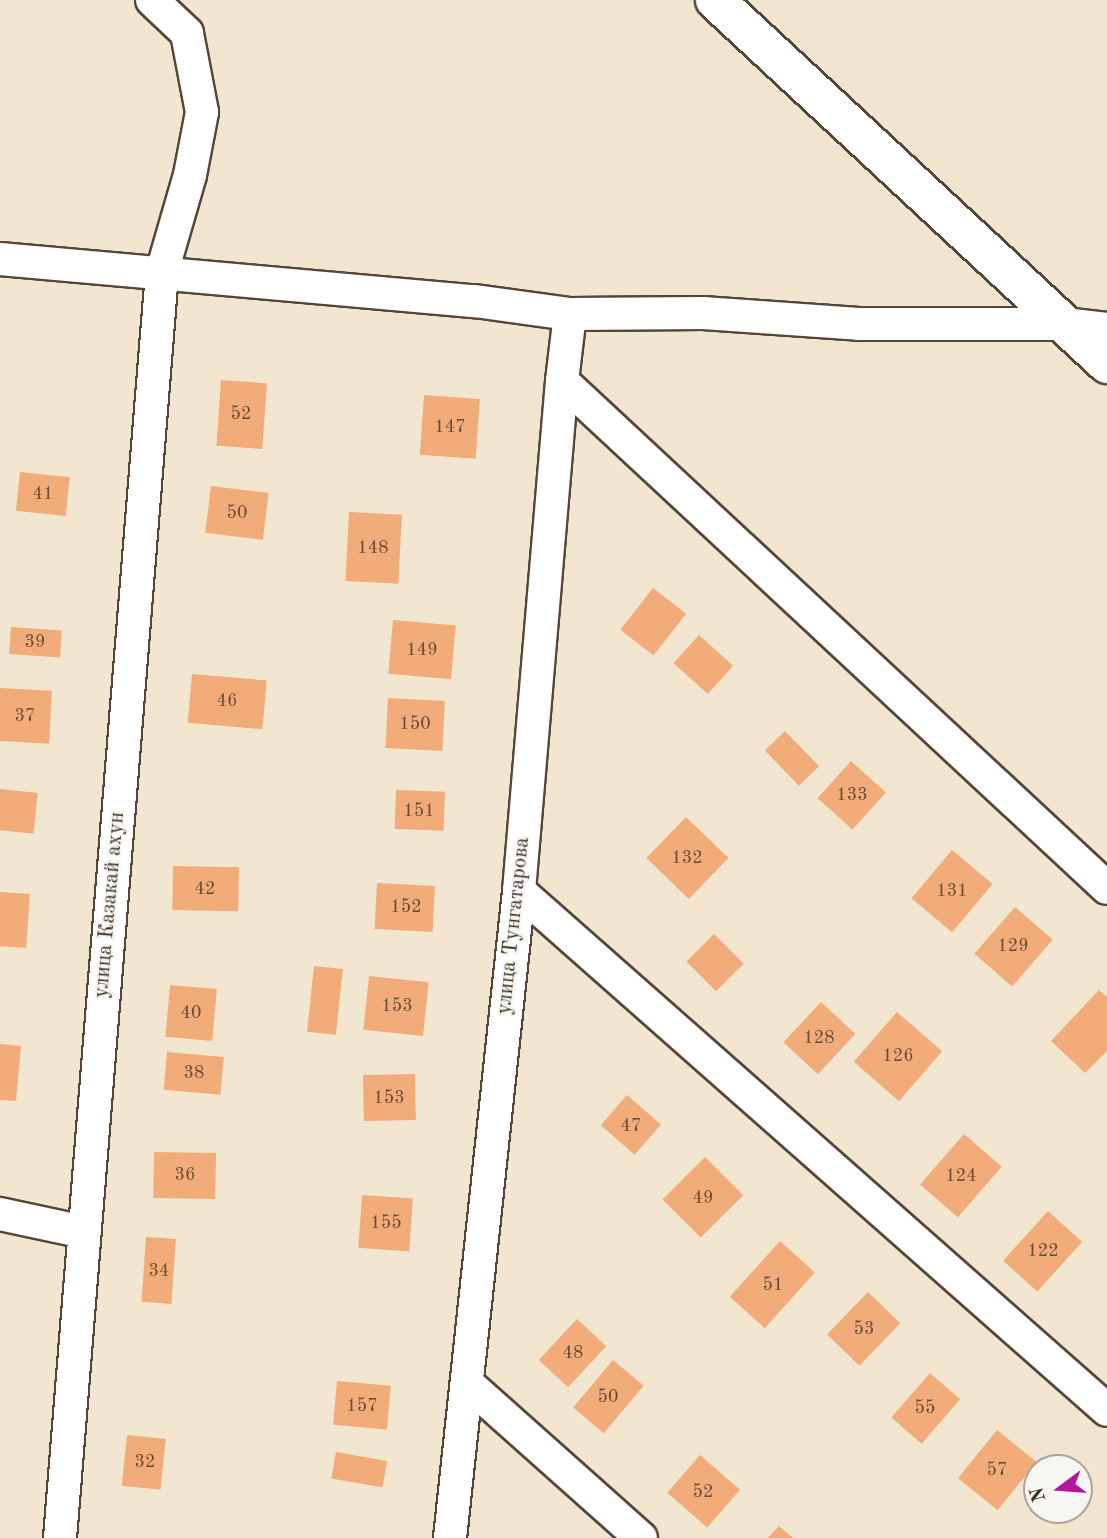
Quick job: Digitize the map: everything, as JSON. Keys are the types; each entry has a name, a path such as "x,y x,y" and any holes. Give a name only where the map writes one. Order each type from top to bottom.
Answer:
{"street":[{"name":"улица Казакай ахун","path":"60,1538 162,272 190,175 202,112 187,33 152,0"},
{"path":"715,0 1107,364"},
{"path":"0,259 475,301 570,314 703,313 859,324 1063,324 1107,329"},
{"name":"улица Тунгатарова","path":"450,1538 519,891 570,314"},
{"path":"562,381 1107,888"},
{"path":"519,891 1107,1410"},
{"path":"0,1214 83,1232"},
{"path":"467,1382 641,1538"}],"building":[{"path":"221,380 267,383 262,449 216,446"},
{"path":"424,395 480,399 476,459 420,455"},
{"path":"20,472 70,477 66,516 16,511"},
{"path":"211,486 269,493 263,540 205,533"},
{"path":"349,512 402,515 398,584 345,581"},
{"path":"653,588 686,614 653,656 620,630"},
{"path":"393,620 456,625 451,679 388,674"},
{"path":"11,627 62,631 60,657 9,654"},
{"path":"699,635 733,666 708,694 674,663"},
{"path":"192,674 267,681 262,729 188,723"},
{"path":"0,688 52,691 49,744 0,741"},
{"path":"388,698 445,701 442,751 385,748"},
{"path":"785,731 819,766 799,786 765,750"},
{"path":"851,761 886,792 852,830 818,798"},
{"path":"0,789 38,793 34,834 0,830"},
{"path":"396,790 445,792 444,831 395,829"},
{"path":"686,817 728,858 689,899 646,858"},
{"path":"952,850 993,884 952,932 912,898"},
{"path":"173,866 239,867 238,911 172,910"},
{"path":"377,883 435,886 433,932 375,929"},
{"path":"0,892 30,894 26,948 0,946"},
{"path":"1015,907 1053,940 1012,987 974,954"},
{"path":"714,934 744,964 716,991 686,962"},
{"path":"314,966 343,969 336,1035 307,1032"},
{"path":"369,976 429,982 423,1036 363,1030"},
{"path":"170,985 217,989 212,1041 165,1037"},
{"path":"1099,990 1107,997 1107,1051 1085,1073 1051,1041"},
{"path":"821,1002 855,1034 818,1074 783,1042"},
{"path":"897,1012 942,1051 899,1101 854,1062"},
{"path":"0,1044 21,1046 16,1101 0,1100"},
{"path":"167,1052 224,1057 220,1095 164,1090"},
{"path":"415,1074 416,1120 364,1121 363,1075"},
{"path":"627,1095 661,1125 635,1155 601,1125"},
{"path":"964,1134 1002,1167 958,1217 920,1185"},
{"path":"154,1152 216,1153 215,1199 153,1198"},
{"path":"705,1157 743,1195 701,1238 663,1199"},
{"path":"362,1195 413,1199 409,1251 358,1248"},
{"path":"1048,1211 1082,1242 1037,1292 1003,1261"},
{"path":"146,1237 176,1239 171,1304 141,1302"},
{"path":"780,1241 815,1272 765,1328 730,1297"},
{"path":"868,1292 900,1323 859,1366 827,1334"},
{"path":"577,1319 606,1346 568,1387 539,1360"},
{"path":"613,1360 644,1386 604,1433 573,1407"},
{"path":"930,1373 960,1399 921,1444 891,1418"},
{"path":"337,1381 391,1386 387,1430 333,1425"},
{"path":"997,1430 1027,1454 1023,1454 1023,1479 998,1510 958,1478"},
{"path":"127,1435 166,1439 160,1490 122,1486"},
{"path":"336,1452 387,1461 383,1488 331,1479"},
{"path":"700,1455 740,1490 707,1528 667,1493"},
{"path":"779,1526 793,1538 768,1538"}]}
